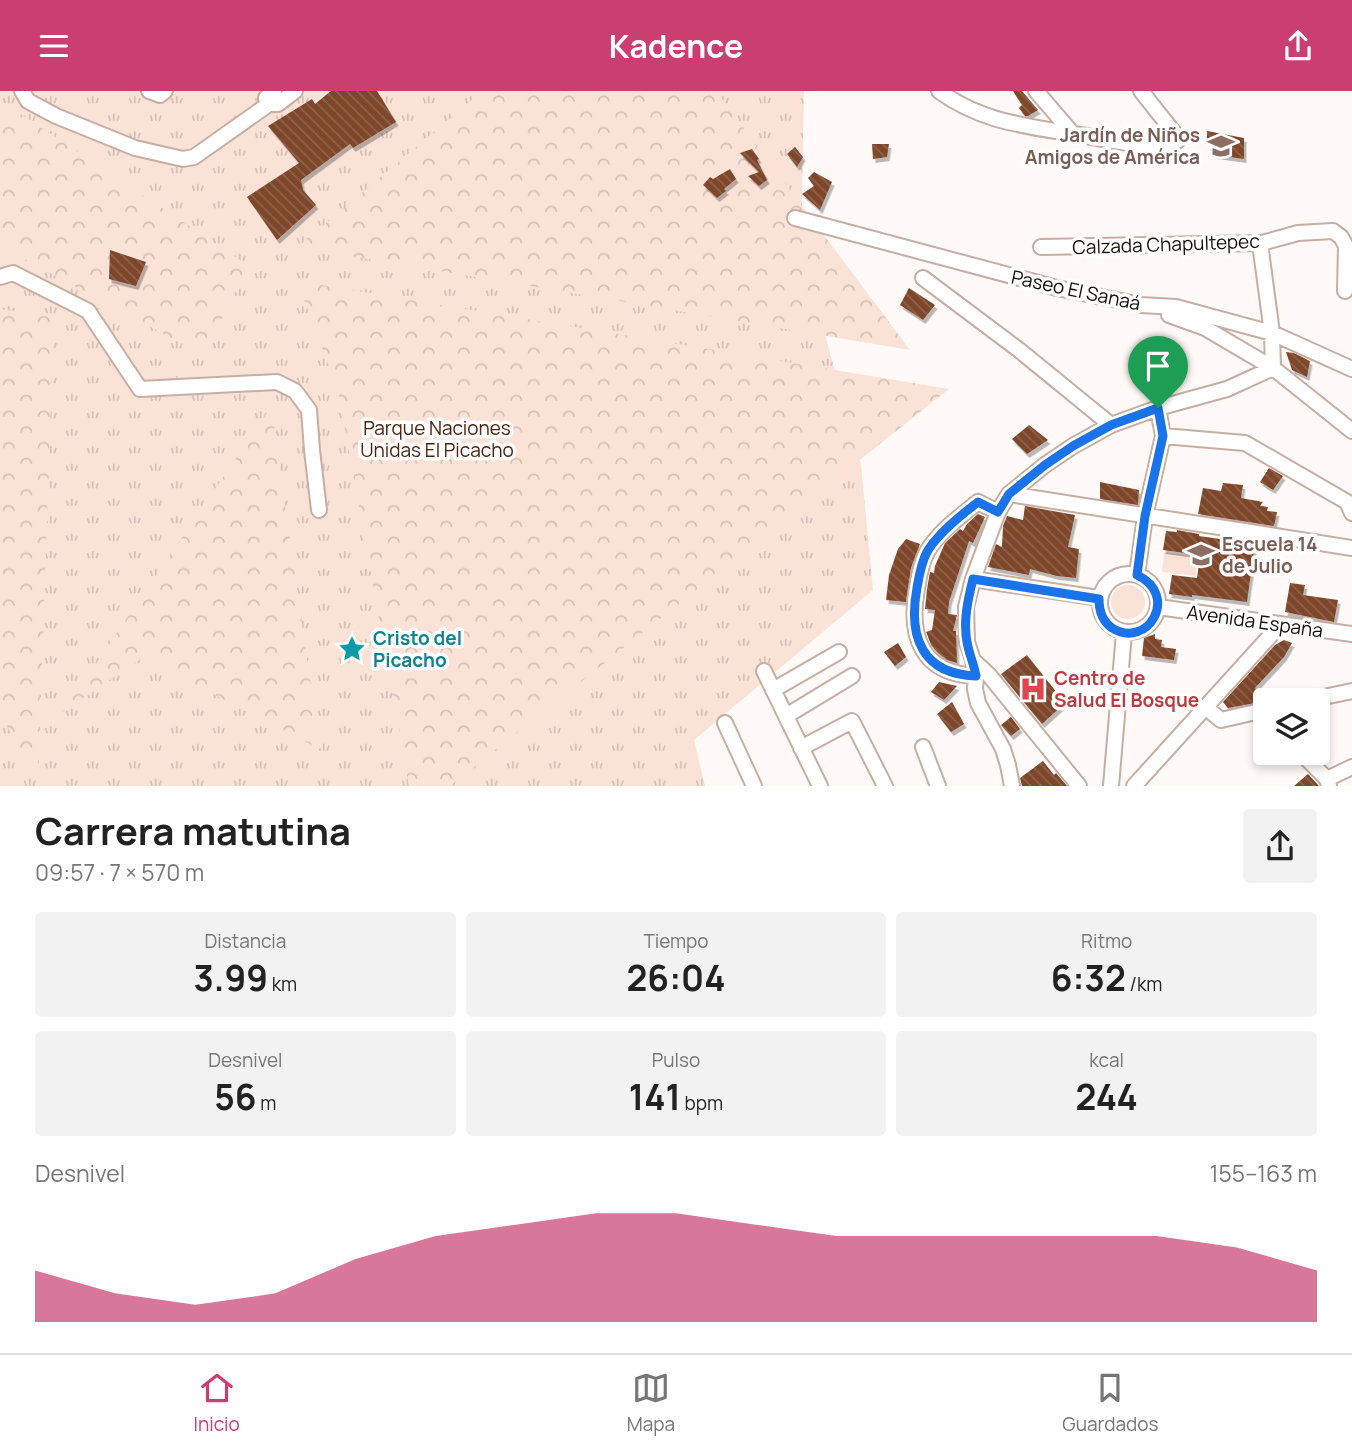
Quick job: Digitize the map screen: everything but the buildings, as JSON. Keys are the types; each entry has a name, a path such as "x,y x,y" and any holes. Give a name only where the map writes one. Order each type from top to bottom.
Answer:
{"street":[{"path":"22,91 28,101 56,115 135,148 183,159 194,157 271,98 278,104 295,91"},
{"path":"149,91 160,95 165,91"},
{"path":"939,91 956,103 1003,121 1163,149 1172,145 1179,139 1141,91"},
{"path":"1036,91 1073,134"},
{"name":"Paseo El Sanaá","path":"795,218 1057,288 1141,305 1176,307 1272,334 1352,369"},
{"name":"Calzada Chapultepec","path":"1041,247 1262,243 1298,233 1333,231 1341,237 1346,246 1345,291"},
{"path":"1262,243 1273,367"},
{"path":"0,277 13,274 88,311 140,389 277,382 295,391 309,411 319,510"},
{"path":"923,278 1018,349 1111,425"},
{"path":"1141,305 1205,328 1273,367 1352,431"},
{"path":"1012,786 1003,749 978,703 976,676 967,642 966,607 973,579 998,512 1009,494 1073,446 1111,425 1158,408 1227,389 1273,367"},
{"path":"1137,575 1145,516 1163,436 1158,408"},
{"path":"1163,436 1245,443 1347,502 1352,513"},
{"path":"1009,494 1352,548"},
{"path":"976,676 957,675 937,667 927,657 917,636 915,601 921,567 938,537 978,502 998,512"},
{"path":"1123,574 1137,575 1151,584 1158,599 1158,607 1150,624 1143,630 1124,633 1115,630 1102,617 1099,599 1110,580 1123,574"},
{"path":"973,579 1099,599"},
{"name":"Avenida España","path":"1158,607 1352,634"},
{"path":"1134,786 1281,624"},
{"path":"1111,786 1124,633"},
{"path":"773,690 839,652"},
{"path":"973,660 989,675 1079,786"},
{"path":"764,671 820,786"},
{"path":"786,716 852,675"},
{"path":"1330,696 1352,691"},
{"path":"1205,708 1220,720 1253,715"},
{"path":"801,748 852,721 885,786"},
{"path":"725,723 754,786"},
{"path":"923,747 938,786"},
{"path":"1312,765 1328,783 1352,767"}],"green space":[{"name":"Parque Naciones Unidas El Picacho","path":"0,91 804,91 801,248 861,465 873,590 694,740 705,786 0,786"},
{"path":"482,91 716,91 910,350 298,247"},
{"path":"0,100 249,266 203,355 0,246"},
{"path":"297,281 949,389 450,786 409,786 338,390"},
{"path":"0,309 54,317 38,783 0,713"},
{"path":"271,407 320,749 142,658 63,712"},
{"path":"1164,552 1198,556 1196,576 1162,572"},
{"path":"1128,585 1140,590 1145,602 1140,614 1128,619 1116,614 1111,602 1116,590"}],"place":[{"name":"Jardín de Niños Amigos de América","path":"1221,146"},
{"name":"Escuela 14 de Julio","path":"1201,555"},
{"name":"Cristo del Picacho","path":"352,649"},
{"name":"Centro de Salud El Bosque","path":"1033,689"}],"route":[{"path":"1158,408 1163,436 1145,516 1137,575 1151,584 1158,599 1158,607 1150,624 1143,630 1124,633 1115,630 1102,617 1099,599 973,579 966,607 967,642 976,676 957,675 937,667 927,657 917,636 914,618 921,567 938,537 978,502 998,512 1009,494 1073,446 1111,425 1158,408"}]}
